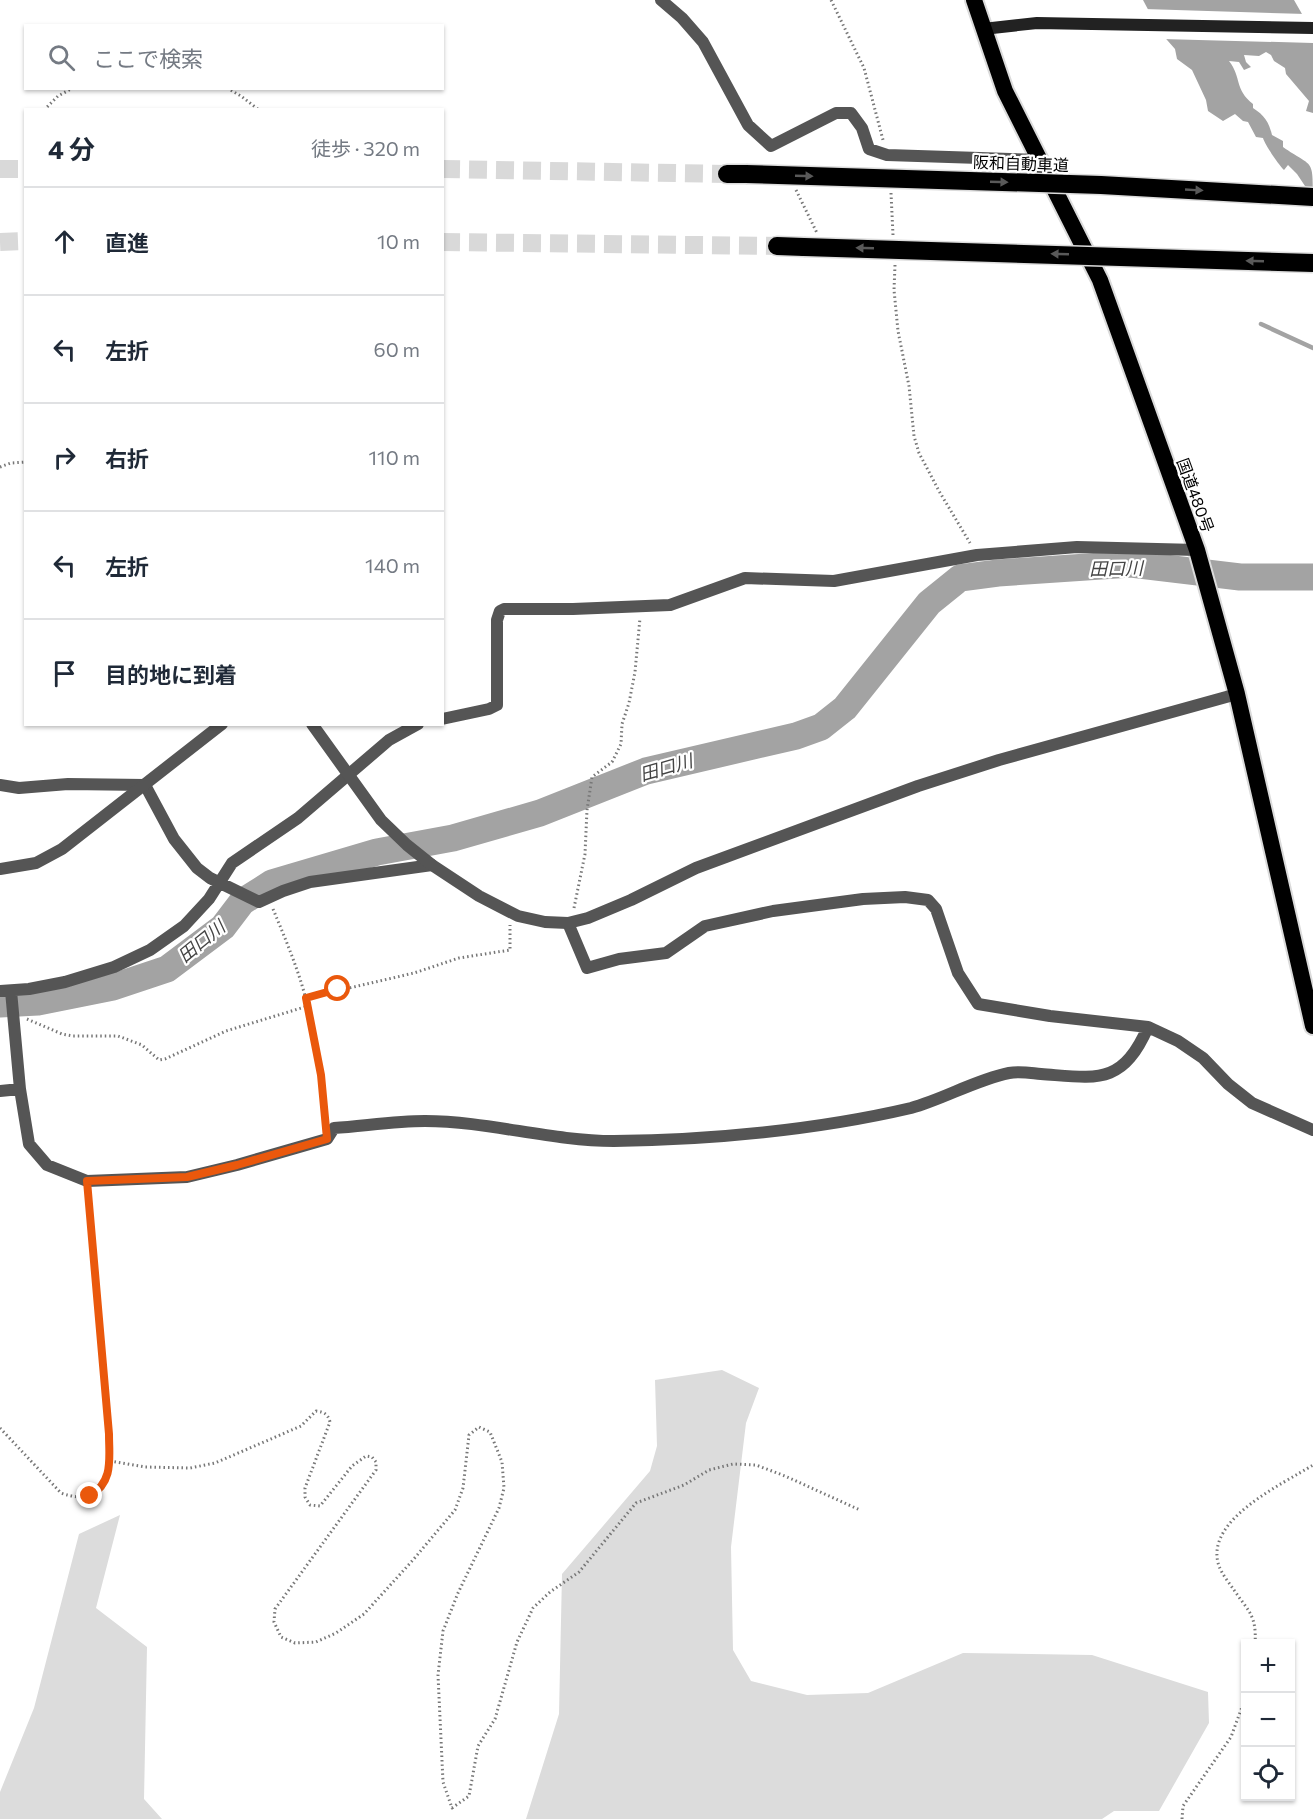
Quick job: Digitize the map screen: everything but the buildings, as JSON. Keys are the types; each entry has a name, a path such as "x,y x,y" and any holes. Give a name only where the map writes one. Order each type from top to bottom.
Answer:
{"highway":[{"name":"国道480号","path":"974,0 1005,91 1100,280 1198,554 1237,694 1313,1026"},
{"name":"阪和自動車道","path":"727,174 1101,185 1313,197"},
{"path":"777,246 1313,263"}],"main road":[{"path":"983,29 1037,23 1313,28"}],"street":[{"path":"661,0 682,18 703,42 748,124 771,146 836,113 851,113 862,128 869,149 887,155 1040,160"},
{"path":"444,719 489,710 497,705 497,620 500,611 670,605 745,578 834,581 977,555 1077,547 1198,554"},
{"path":"313,726 386,826 432,864 478,896 513,914 545,922 571,922 631,900 696,868 918,786 999,760 1237,694"},
{"path":"0,869 36,863 55,853 219,726"},
{"path":"414,726 390,740 298,818 232,863 226,885 184,926 150,950 114,966 65,982 5,991 14,1020 20,1089 29,1144 47,1165 87,1181 187,1177 327,1139 334,1128 424,1121 613,1141 708,1136 790,1128 872,1117 915,1107 1012,1073 1097,1077 1120,1068 1139,1048 1148,1027"},
{"path":"0,785 19,788 68,784 145,785"},
{"path":"145,785 174,839 188,858 210,878 256,902 265,901 291,888 318,880 432,864"},
{"path":"571,922 587,968 619,959 666,953 705,926 772,910 863,899 905,897 928,900 936,909 958,973 978,1004 1050,1016 1148,1027 1178,1041 1203,1058 1228,1084 1252,1103 1313,1130"},
{"path":"0,1091 20,1089"}],"path":[{"path":"831,0 864,68 887,155"},
{"path":"46,108 58,96 69,90"},
{"path":"230,90 256,108"},
{"path":"891,189 894,244"},
{"path":"894,255 894,290 898,331 909,386 914,436 919,453 939,491 977,555"},
{"path":"0,467 24,462"},
{"path":"571,922 585,854 587,810 592,777 612,762 621,744 622,724 635,672 641,606"},
{"path":"269,899 291,952 308,1006 321,1075 327,1139"},
{"path":"306,998 414,973 459,958 510,950 510,928 513,914"},
{"path":"14,1020 27,1019 62,1034 73,1036 118,1036 141,1046 159,1060 233,1028 308,1006"},
{"path":"0,1428 61,1493 73,1497 90,1496 100,1490 106,1480 110,1461 109,1434 87,1181"},
{"path":"110,1461 145,1467 190,1468 214,1463 301,1426 316,1411 324,1412 330,1422 305,1488 305,1497 310,1505 320,1506 352,1466 366,1456 372,1457 376,1462 376,1470 274,1609 274,1622 281,1637 295,1643 316,1642 336,1633 364,1614 455,1510 463,1488 469,1435 479,1427 490,1432 502,1462 504,1488 499,1509 458,1593 443,1630 438,1675 443,1782 452,1808 469,1796 478,1746 495,1719 517,1642 533,1608 550,1592 579,1572 636,1503 684,1485 709,1470 733,1464 766,1469 860,1510"},
{"path":"1255,1639 1253,1614 1219,1565 1218,1544 1229,1524 1243,1509 1313,1465"},
{"path":"1182,1819 1183,1806 1231,1737 1241,1708"}],"shaded area":[{"path":"1143,0 1294,0 1302,14 1313,22 1313,113 1306,111 1309,101 1286,74 1285,68 1274,61 1271,55 1266,52 1259,56 1244,55 1251,67 1244,70 1239,62 1229,61 1236,73 1240,88 1253,104 1253,108 1266,119 1272,135 1283,141 1283,147 1309,165 1313,176 1313,198 1288,165 1284,170 1263,138 1256,137 1248,122 1235,114 1223,121 1208,111 1206,100 1192,70 1177,59 1175,49 1160,32"},
{"path":"722,1370 759,1388 746,1423 731,1547 733,1650 751,1681 807,1695 868,1693 963,1653 1092,1655 1208,1692 1209,1723 1159,1811 1114,1811 1102,1819 526,1819 559,1714 562,1574 650,1471 657,1446 655,1380"},
{"path":"120,1515 96,1608 147,1647 144,1799 162,1819 0,1819 0,1792 34,1708 79,1534"}],"pier":[{"path":"1144,9 1306,14 1313,19 1313,43 1162,39"}],"waterway":[{"path":"1261,324 1313,348"},
{"name":"田口川","path":"0,1004 38,1002 113,987 167,969 223,927 242,902 272,883 377,852 453,838 540,813 646,771 796,736 821,727 845,708 929,603 960,578 998,573 1131,564 1240,577 1313,577"}],"tunnel":[{"path":"0,169 24,169"},
{"path":"444,169 727,174"},
{"path":"0,242 24,241"},
{"path":"444,242 777,246"}],"route":[{"path":"90,1496 100,1490 106,1480 110,1461 87,1181 187,1177 327,1139 321,1075 306,998 338,989"}]}
